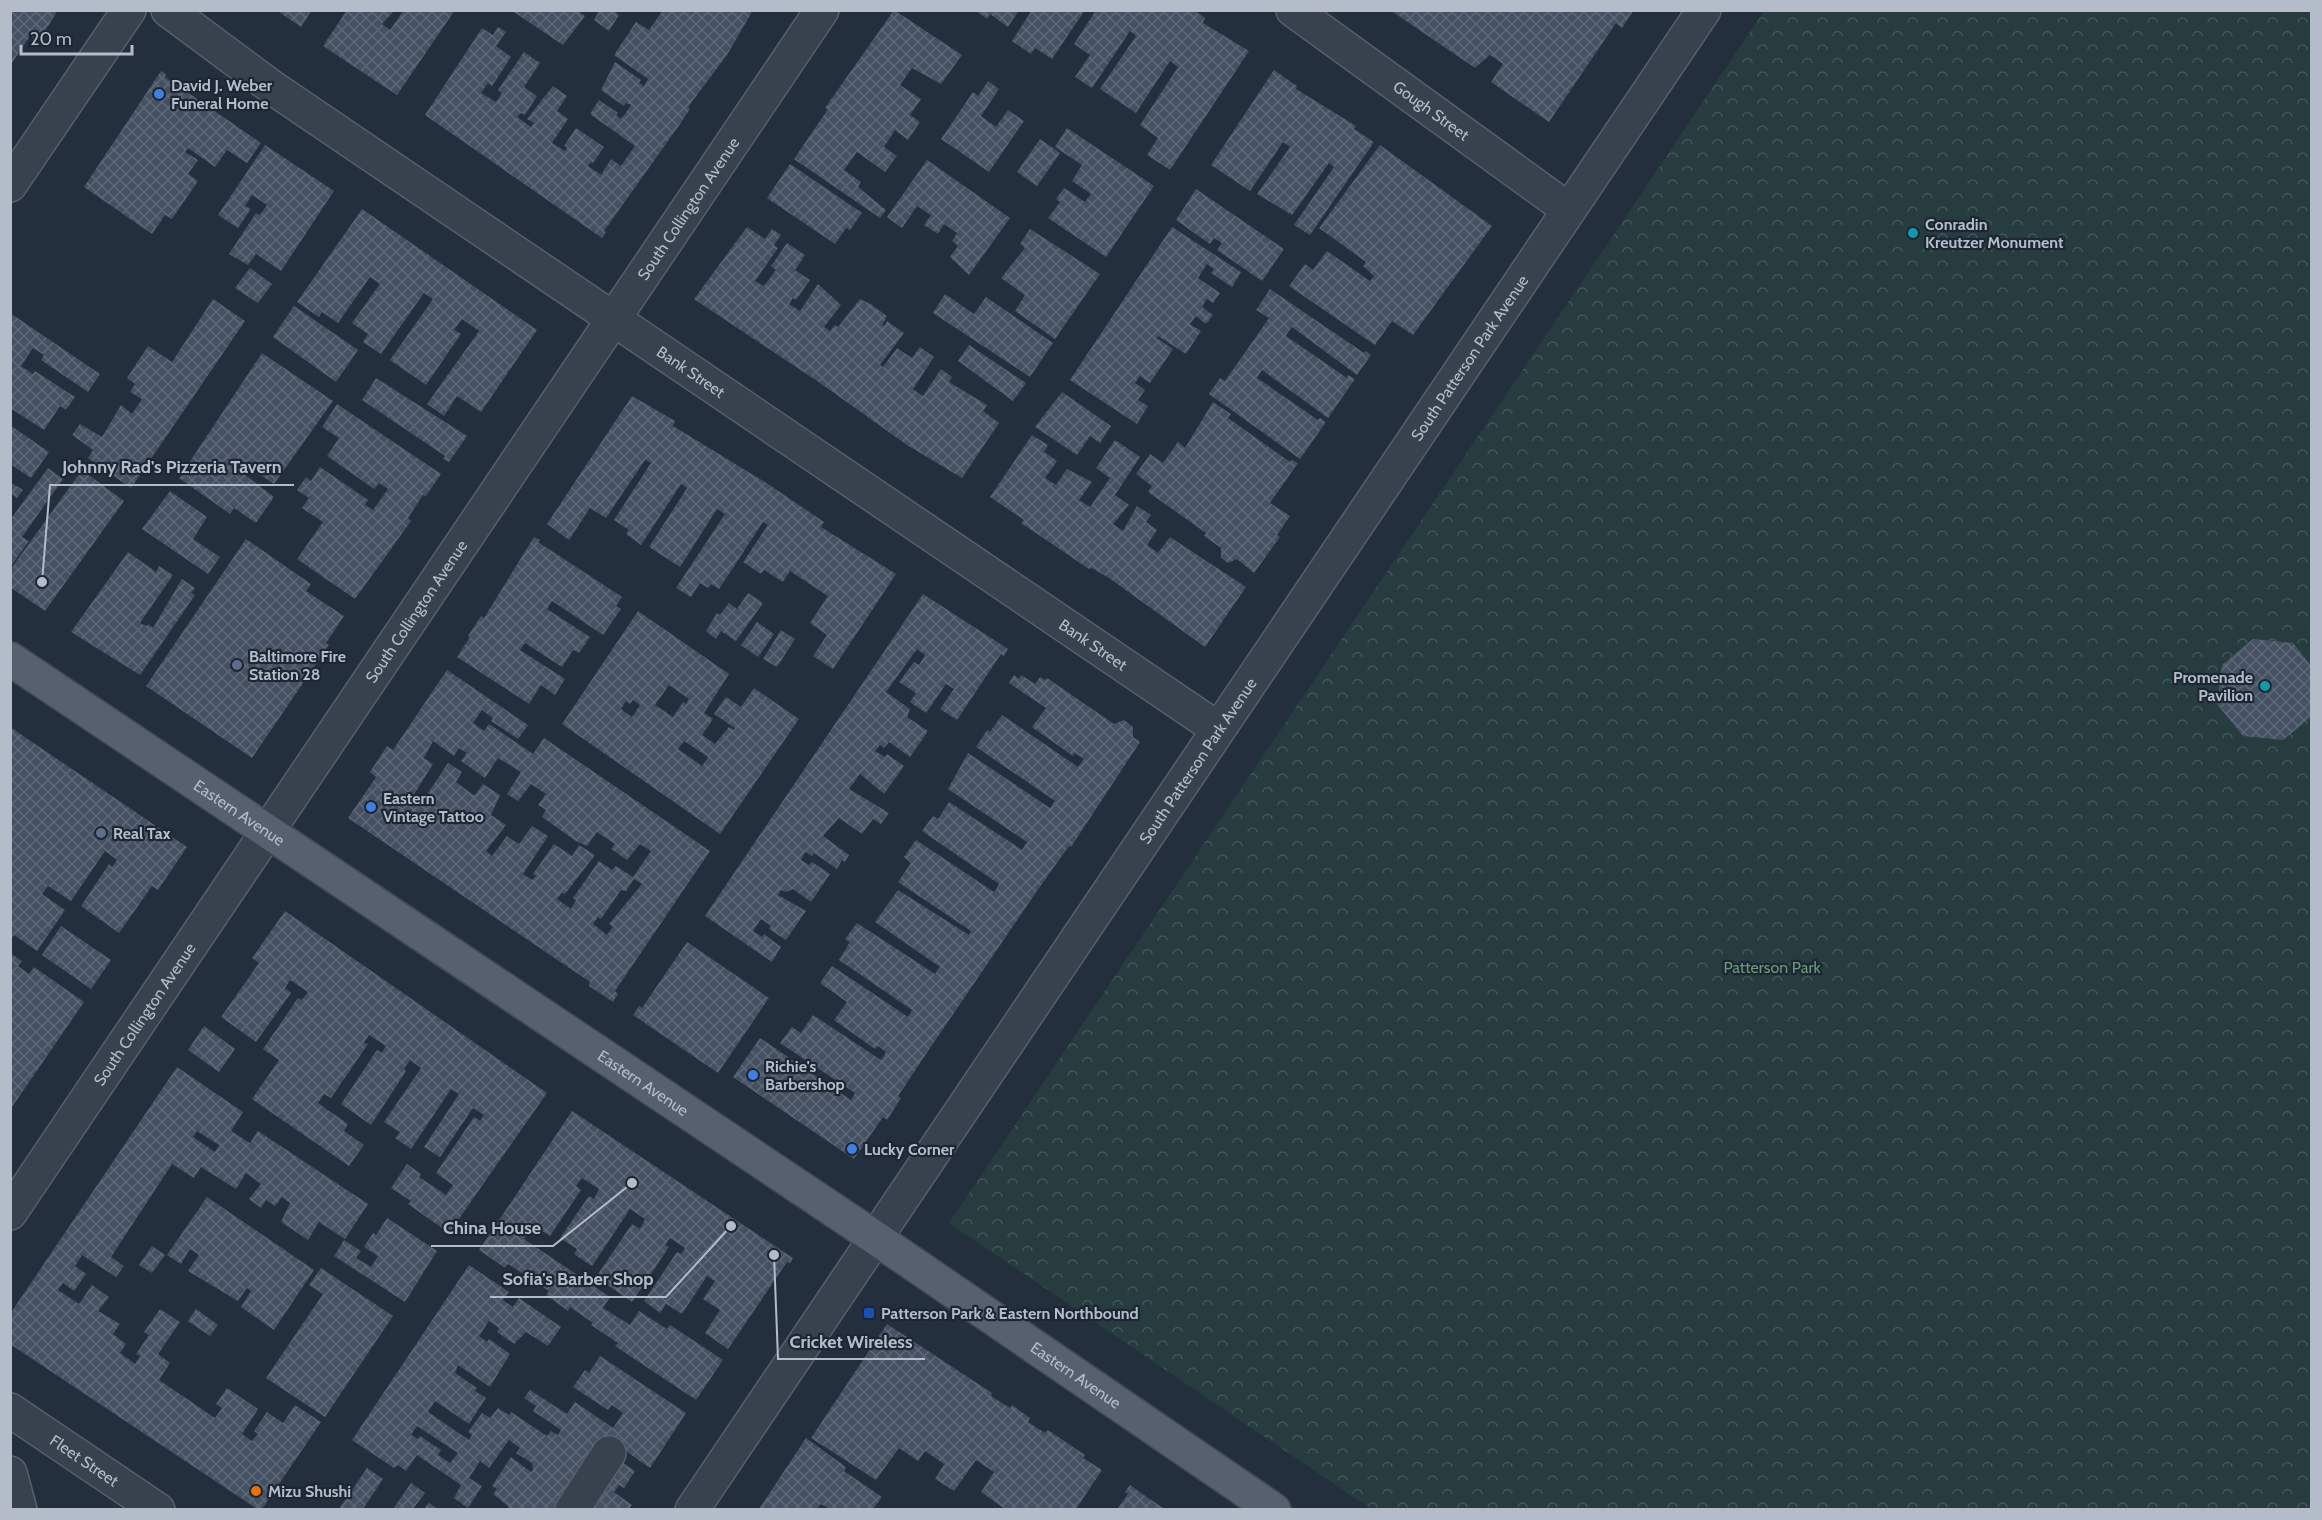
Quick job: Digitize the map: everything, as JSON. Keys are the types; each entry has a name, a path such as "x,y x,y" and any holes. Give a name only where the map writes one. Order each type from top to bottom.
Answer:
{"main road":[{"name":"Eastern Avenue","path":"10,659 874,1237 1274,1509"}],"street":[{"path":"10,185 129,10"},
{"name":"Bank Street","path":"168,10 273,88 1218,729"},
{"name":"South Collington Avenue","path":"10,1213 822,10"},
{"name":"Gough Street","path":"1293,10 1569,210"},
{"name":"South Patterson Park Avenue","path":"692,1509 1704,10"},
{"name":"Fleet Street","path":"10,1410 158,1509"},
{"path":"572,1509 609,1453"},
{"path":"10,1473 20,1509"}],"green space":[{"name":"Patterson Park","path":"1764,11 2311,11 2311,1509 1371,1509 949,1223"}],"building":[{"path":"10,10 58,10 38,42 30,36 10,66"},
{"path":"276,10 312,10 301,27"},
{"path":"347,10 395,10 382,24 390,30 404,10 455,10 397,95 323,46"},
{"path":"511,10 577,10 585,16 563,45"},
{"path":"600,10 613,10 619,15 609,31 594,20"},
{"path":"663,10 688,10 692,13 694,10 753,10 727,55 688,107 690,109 604,231 606,232 602,238 425,115 482,28 493,35 498,27 506,32 496,46 511,57 492,86 488,83 481,93 496,102 502,93 498,90 524,52 540,63 524,87 537,96 525,115 521,113 517,117 531,127 534,123 527,119 553,86 567,96 557,111 568,119 552,143 565,151 567,147 564,146 576,128 604,147 593,163 591,162 588,166 601,175 611,159 621,166 635,146 590,114 599,100 618,113 616,115 621,119 625,114 631,105 626,103 624,106 601,90 615,62 641,80 639,83 644,86 648,79 614,55 636,22 649,30"},
{"path":"894,10 962,55 941,84 912,68 900,85 921,99 910,115 920,122 908,140 895,130 884,147 897,156 885,172 857,152 844,170 861,182 858,187 886,210 880,218 794,159 828,109 825,108"},
{"path":"975,10 1019,10 1008,27 990,14 987,19"},
{"path":"1032,10 1085,10 1052,59 1035,48 1031,54 1012,41"},
{"path":"1096,10 1194,10 1205,18 1203,23 1249,51 1170,170 1147,155 1158,138 1140,125 1178,67 1170,61 1136,113 1100,89 1136,36 1130,31 1092,88 1075,77 1090,55 1074,44"},
{"path":"1390,10 1634,10 1622,28 1616,23 1549,122 1491,82 1503,64 1490,55 1475,68"},
{"path":"1274,70 1297,86 1296,89 1356,126 1354,129 1374,142 1310,235 1294,225 1334,167 1329,163 1292,215 1257,194 1290,147 1283,142 1250,191 1211,165"},
{"path":"161,71 166,74 165,77 261,143 247,163 227,150 215,167 188,148 185,152 198,160 188,174 198,181 172,219 165,215 152,234 84,187"},
{"path":"988,81 999,89 981,116 996,127 1008,110 1024,121 989,172 941,139 973,92 978,96"},
{"path":"1067,128 1154,186 1106,257 1048,218 1060,202 1056,199 1064,188 1085,202 1091,194 1072,181 1082,165 1055,147"},
{"path":"1040,139 1060,153 1037,186 1017,172"},
{"path":"265,145 334,191 281,271 256,254 248,265 229,254 256,213 260,215 267,205 252,195 245,206 251,209 238,228 218,215"},
{"path":"1380,145 1492,226 1413,335 1392,321 1375,345 1289,286 1305,264 1313,270 1327,251 1370,281 1374,276 1363,266 1366,262 1319,228"},
{"path":"927,160 1010,218 969,275 950,257 958,246 952,241 957,233 944,224 938,234 924,225 931,215 917,206 902,228 887,217"},
{"path":"790,164 862,213 850,230 846,228 835,244 767,198"},
{"path":"1196,189 1284,249 1262,281 1217,250 1222,243 1214,238 1210,244 1176,220"},
{"path":"362,209 537,330 481,412 457,396 444,416 427,404 479,331 462,319 454,330 461,334 426,385 390,360 433,299 424,293 381,354 363,342 368,334 352,323 380,284 370,277 338,323 322,312 319,317 297,302"},
{"path":"747,227 765,239 772,229 781,235 774,245 778,248 755,281 764,286 776,270 771,266 787,243 805,255 795,270 810,280 796,300 793,298 789,304 800,311 818,284 841,305 824,327 830,331 835,325 838,327 860,299 872,305 887,316 882,325 884,326 887,321 904,333 880,365 883,367 897,348 912,358 920,347 934,357 913,389 923,396 941,369 952,377 949,382 987,405 983,411 999,423 962,478 907,445 820,383 694,299"},
{"path":"1172,227 1241,272 1232,287 1211,273 1214,269 1207,264 1198,278 1220,293 1213,303 1207,299 1202,307 1213,315 1206,324 1196,316 1190,324 1201,331 1186,354 1158,336 1157,338 1173,349 1150,383 1140,376 1135,383 1145,390 1138,400 1148,406 1137,424 1070,380"},
{"path":"1030,229 1100,274 1055,339 1015,311 1025,295 1001,278 1025,248 1020,244"},
{"path":"250,268 272,284 258,303 235,288"},
{"path":"1270,289 1364,353 1366,351 1371,355 1357,375 1292,327 1288,332 1286,336 1347,378 1348,375 1355,379 1328,418 1262,370 1257,378 1318,420 1320,418 1326,422 1300,459 1209,394 1220,378 1225,381 1269,318 1256,310"},
{"path":"945,294 974,314 986,297 1053,343 1030,377 933,313"},
{"path":"213,299 245,321 131,488 88,458 93,450 72,435 80,424 102,437 121,405 132,414 142,399 130,392 135,384 127,378 148,346 172,362"},
{"path":"294,306 358,350 336,382 273,337"},
{"path":"10,313 100,374 88,392 41,360 44,355 33,348 21,366 33,374 35,371 75,397 66,410 60,406 44,430 10,408"},
{"path":"969,345 1026,383 1013,401 958,361"},
{"path":"262,353 333,401 274,484 244,464 240,471 274,497 256,523 234,508 230,514 179,478"},
{"path":"376,378 467,436 449,462 443,459 445,456 362,400"},
{"path":"1062,392 1111,426 1100,443 1090,436 1077,455 1035,427"},
{"path":"632,396 675,421 673,426 768,484 824,522 821,527 896,574 833,669 813,656 827,635 810,623 828,596 790,571 783,582 764,570 761,574 743,562 768,525 763,522 719,589 711,584 708,588 700,583 691,597 676,588 725,514 717,509 680,567 649,547 687,488 681,484 641,545 626,534 629,530 614,520 651,463 648,461 645,460 606,518 590,508 569,540 547,524"},
{"path":"1213,402 1231,414 1228,418 1290,462 1292,460 1298,463 1270,503 1290,516 1277,535 1280,537 1254,573 1237,559 1228,563 1221,558 1221,548 1204,536 1206,533 1148,492 1152,486 1136,474 1150,454 1163,463 1178,442 1185,448"},
{"path":"337,404 441,474 426,496 423,495 408,518 411,521 355,599 297,559 323,522 302,508 309,498 297,490 306,477 311,481 320,467 368,500 365,505 373,510 388,489 379,483 374,489 327,456 339,438 322,427"},
{"path":"10,425 49,452 31,478 10,464"},
{"path":"1032,435 1048,445 1044,452 1057,461 1045,478 1056,485 1067,469 1092,482 1079,500 1090,507 1110,478 1096,468 1115,440 1140,457 1115,495 1129,505 1113,524 1123,531 1137,506 1151,515 1146,522 1157,530 1147,545 1158,553 1170,537 1246,587 1205,647 1109,578 1092,568 1089,569 1021,523 1024,520 990,497"},
{"path":"48,468 63,479 22,537 29,541 10,567 10,520"},
{"path":"82,470 124,501 45,611 10,587 10,570"},
{"path":"10,482 23,490 17,498 10,493"},
{"path":"170,491 207,517 193,539 220,557 208,574 142,529"},
{"path":"534,537 540,540 538,542 622,597 616,606 621,609 603,635 552,601 547,609 590,637 579,653 573,650 562,667 525,643 520,650 565,679 555,695 541,685 529,704 457,657 470,637 468,636 481,616 484,618"},
{"name":"Baltimore Fire Station 28","path":"246,539 311,584 306,591 344,616 326,643 329,645 252,758 146,686"},
{"path":"128,552 156,572 159,566 173,575 140,623 146,626 148,624 153,628 182,579 195,588 191,593 195,595 140,675 71,632"},
{"path":"748,593 763,603 736,641 721,631 716,639 706,631 717,613 720,615 729,603 737,609"},
{"path":"923,594 1008,649 1004,656 1001,654 957,720 940,709 954,689 946,684 926,713 910,702 916,693 899,682 914,662 919,665 925,655 917,649 886,692 910,709 907,717 928,731 910,757 889,742 884,748 880,745 875,751 885,757 887,754 904,766 884,794 860,774 849,789 889,813 881,824 873,819 862,834 839,818 823,836 849,855 845,862 842,860 837,869 814,853 812,856 805,852 801,860 809,865 812,862 830,874 811,902 793,889 786,892 781,890 778,895 806,911 786,940 769,929 771,926 761,919 753,931 762,937 764,934 781,947 772,962 705,916"},
{"path":"638,611 729,674 704,713 713,719 702,735 715,744 729,727 734,730 735,728 714,714 726,697 741,707 754,688 799,719 720,834 562,724","holes":["669,685 689,699 686,704 683,702 673,717 655,705","633,700 640,705 632,717 621,709 626,701 630,704","684,741 708,757 702,766 678,749"]},
{"path":"757,622 774,634 758,657 741,645"},
{"path":"781,630 795,639 777,667 763,659"},
{"name":"Promenade Pavilion","path":"2253,639 2293,643 2312,667 2312,716 2283,740 2243,736 2217,704 2222,665"},
{"path":"447,670 528,725 518,739 491,721 493,718 482,710 473,723 484,731 489,724 533,754 544,738 710,851 615,991 618,994 613,1002 589,986 590,982 348,818 376,777 370,772 387,746 393,750","holes":["433,741 454,756 459,748 467,753 461,761 485,778 498,758 521,772 507,794 518,801 531,784 546,794 538,805 546,810 542,817 576,841 587,846 597,832 615,844 611,849 627,860 640,844 651,851 633,877 616,866 612,870 599,861 573,898 576,900 571,909 557,899 562,893 565,894 595,855 579,845 572,856 554,844 533,874 536,876 532,880 523,874 548,836 532,826 519,844 507,836 492,856 486,851 506,825 491,815 500,795 483,784 475,795 472,794 456,782 462,772 448,763 422,802 413,796 433,764 424,758","634,879 642,884 609,924 613,927 607,935 593,924 598,917 601,919 621,890 626,891"]},
{"path":"1014,675 1019,679 1021,675 1035,684 1040,677 1045,680 1047,678 1114,724 1124,720 1133,727 1133,737 1140,742 1071,847 1069,846 1039,888 926,1054 898,1096 901,1098 887,1120 883,1117 854,1159 733,1077 760,1038 851,1100 855,1093 780,1043 792,1027 801,1033 813,1015 881,1060 886,1052 878,1046 875,1049 834,1020 847,1002 820,983 832,966 908,1017 912,1010 839,960 850,942 845,939 857,923 935,974 940,967 875,922 898,890 969,935 971,931 898,882 911,863 904,857 916,840 994,892 997,888 999,884 922,831 933,816 938,819 949,802 1022,850 1027,842 948,789 968,753 1050,808 1055,801 976,747 987,730 990,732 1002,715 1078,767 1084,759 1075,753 1073,756 1032,727 1046,708 1009,683"},
{"path":"10,727 187,847 158,890 152,886 119,933 81,906 109,864 112,867 117,860 105,851 71,901 48,886 42,894 65,910 37,951 14,935 10,940"},
{"path":"285,911 547,1093 449,1233 408,1204 411,1201 391,1188 407,1164 421,1174 419,1177 446,1195 453,1185 436,1173 474,1117 480,1121 484,1115 473,1108 440,1157 424,1147 459,1094 451,1089 411,1149 395,1138 400,1132 384,1122 421,1068 410,1060 404,1069 406,1071 371,1125 341,1104 377,1050 382,1053 386,1046 369,1035 364,1043 368,1044 331,1098 324,1094 318,1103 348,1124 344,1131 364,1145 349,1166 252,1099 279,1060 263,1049 298,998 302,1000 308,992 290,980 285,988 291,993 256,1042 221,1017 259,963 252,958"},
{"path":"61,926 111,960 91,989 42,955"},
{"path":"687,942 769,998 718,1073 633,1015 639,1006 642,1008"},
{"path":"10,953 22,961 18,966 29,974 34,967 84,1002 10,1110"},
{"path":"204,1026 235,1049 219,1072 188,1050"},
{"path":"177,1067 243,1112 231,1131 250,1143 258,1131 368,1204 345,1239 319,1222 308,1240 281,1222 290,1203 282,1197 275,1206 266,1200 261,1208 249,1199 261,1184 246,1173 236,1189 201,1167 194,1178 172,1164 111,1257 124,1266 116,1277 82,1255 75,1266 86,1274 74,1291 63,1283 58,1290 79,1304 92,1285 109,1297 98,1311 120,1324 113,1334 126,1344 120,1353 135,1364 140,1356 136,1354 149,1335 144,1332 160,1309 180,1322 158,1354 170,1363 159,1380 215,1418 222,1408 216,1404 227,1388 258,1409 242,1434 252,1441 258,1434 254,1431 267,1412 283,1423 295,1405 321,1422 262,1509 257,1509 10,1344 10,1314","holes":["197,1131 219,1145 215,1152 193,1137"]},
{"path":"572,1111 793,1258 790,1263 787,1262 728,1349 705,1333 720,1310 703,1299 715,1281 707,1276 682,1314 666,1304 660,1313 644,1301 677,1252 681,1254 685,1248 670,1238 665,1245 669,1247 632,1302 596,1277 632,1224 640,1229 645,1219 630,1209 592,1266 574,1254 577,1249 560,1238 589,1196 594,1199 599,1189 582,1178 576,1186 581,1190 550,1236 533,1225 524,1239 610,1297 603,1308 630,1325 639,1311 667,1329 670,1325 723,1360 696,1400 615,1346 618,1343 591,1325 593,1323 570,1307 568,1311 546,1295 549,1291 508,1264 505,1268 479,1250"},
{"path":"207,1197 314,1270 274,1330 241,1307 251,1291 247,1288 238,1301 188,1271 199,1255 190,1249 181,1264 167,1255"},
{"path":"387,1218 437,1251 405,1302 334,1256 344,1240 361,1251 356,1258 371,1267 378,1256 364,1247 373,1233 376,1235"},
{"path":"152,1246 165,1255 152,1273 139,1265"},
{"path":"469,1265 509,1292 503,1300 513,1307 519,1298 561,1327 548,1346 526,1332 514,1344 497,1332 499,1328 489,1321 479,1336 487,1342 489,1339 510,1354 490,1387 458,1365 455,1373 477,1388 475,1391 486,1398 469,1424 435,1401 428,1412 469,1440 472,1435 468,1432 482,1413 490,1418 498,1408 509,1415 511,1412 547,1436 551,1431 558,1435 561,1430 533,1411 536,1406 524,1398 530,1390 567,1414 575,1402 613,1428 623,1413 612,1405 608,1410 573,1387 585,1370 589,1373 600,1356 686,1413 650,1468 610,1440 563,1509 508,1509 509,1507 493,1494 497,1489 492,1486 511,1457 531,1472 533,1470 532,1463 516,1453 520,1448 509,1440 489,1468 480,1461 469,1478 482,1486 468,1508 454,1498 461,1485 417,1455 406,1471 398,1465 394,1468 352,1440","holes":["417,1426 458,1453 450,1463 438,1455 441,1450 420,1436 418,1439 411,1435"]},
{"path":"321,1268 393,1316 325,1417 266,1378 323,1294 309,1285"},
{"path":"196,1309 218,1325 210,1336 188,1321"},
{"path":"887,1324 992,1393 991,1396 1010,1408 1012,1405 1030,1418 1028,1422 1045,1433 1048,1430 1085,1455 1083,1458 1102,1470 1076,1509 1005,1509 981,1492 994,1472 976,1460 954,1491 935,1479 944,1464 925,1451 918,1461 899,1448 876,1480 811,1438"},
{"path":"806,1438 846,1467 844,1471 882,1497 873,1509 830,1509 821,1504 817,1509 759,1509"},
{"path":"620,1461 635,1471 624,1488 619,1485 614,1492 632,1505 629,1509 588,1509"},
{"path":"367,1468 383,1479 363,1509 339,1509"},
{"path":"411,1483 425,1493 413,1509 393,1509"},
{"path":"1130,1485 1165,1509 1117,1509 1128,1494 1125,1492"},
{"path":"429,1503 438,1509 424,1509"}],"place":[{"name":"David J. Weber Funeral Home","path":"159,94"},
{"name":"Conradin Kreutzer Monument","path":"1913,233"},
{"name":"Johnny Rad's Pizzeria Tavern","path":"42,582"},
{"name":"Baltimore Fire Station 28","path":"237,665"},
{"name":"Promenade Pavilion","path":"2265,686"},
{"name":"Eastern Vintage Tattoo","path":"371,807"},
{"name":"Real Tax","path":"101,833"},
{"name":"Richie's Barbershop","path":"753,1075"},
{"name":"Lucky Corner","path":"852,1149"},
{"name":"China House","path":"632,1183"},
{"name":"Sofia's Barber Shop","path":"731,1226"},
{"name":"Cricket Wireless","path":"774,1255"},
{"name":"Patterson Park & Eastern Northbound","path":"869,1313"},
{"name":"Mizu Shushi","path":"256,1491"}]}
